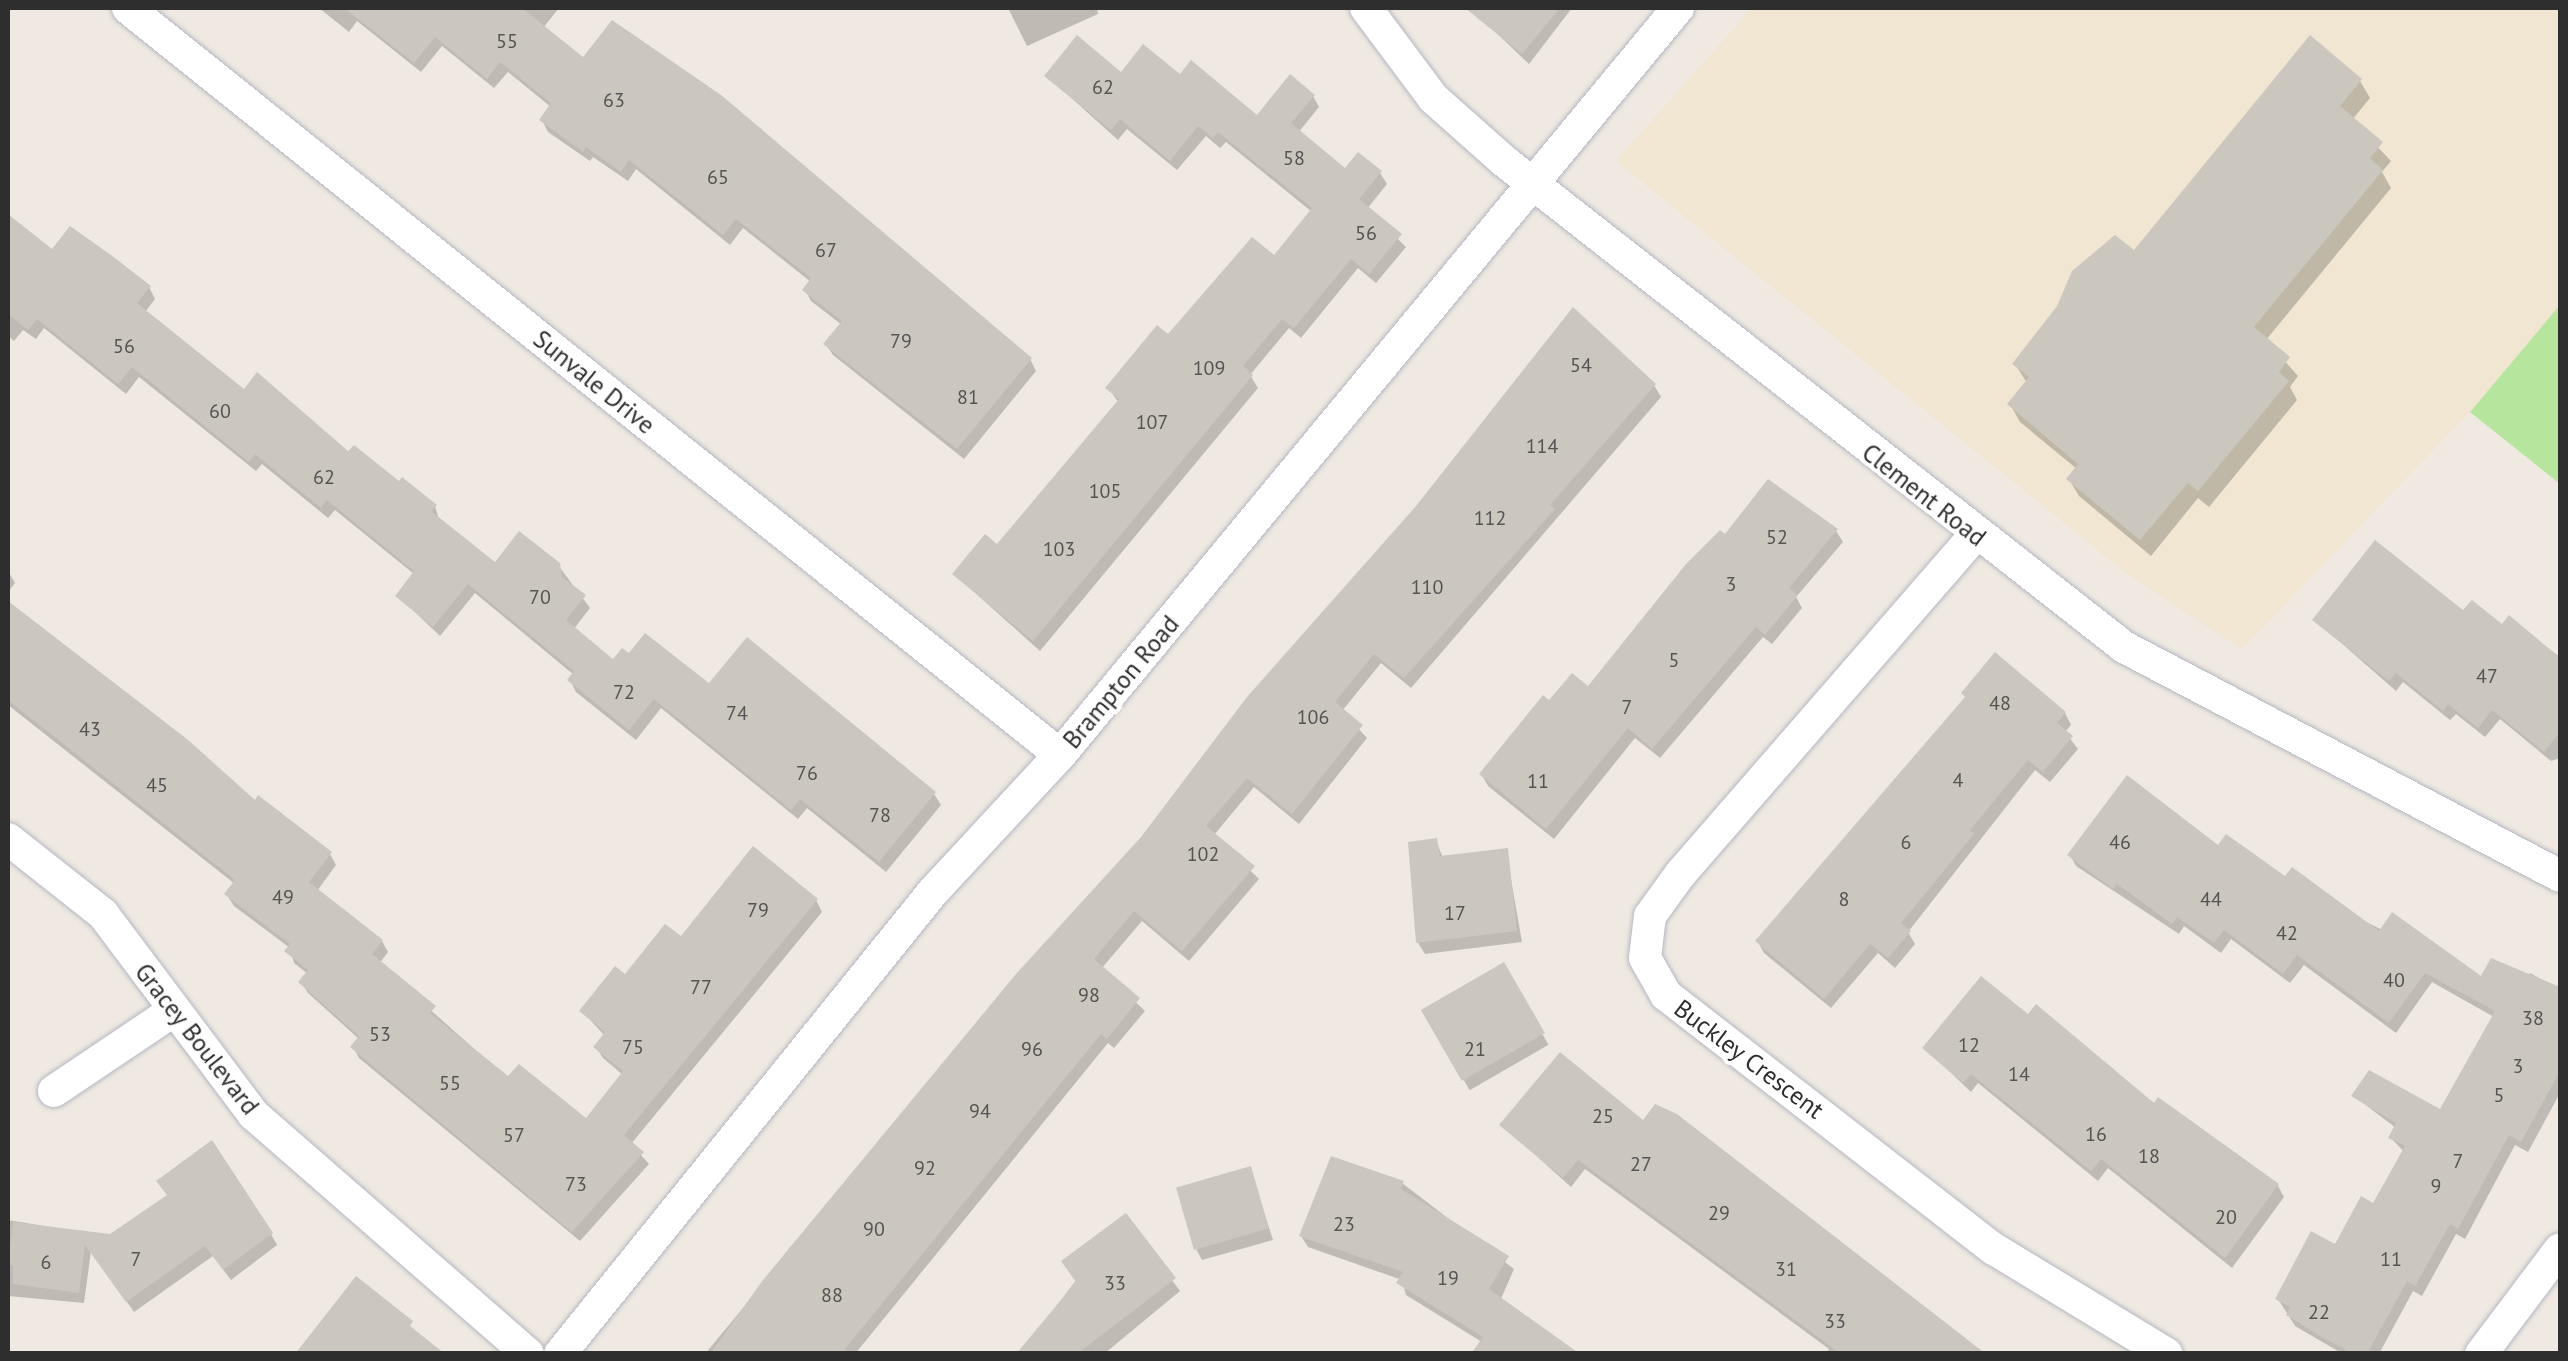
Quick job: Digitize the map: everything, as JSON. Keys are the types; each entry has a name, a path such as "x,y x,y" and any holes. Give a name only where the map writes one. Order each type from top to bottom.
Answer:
{"street":[{"name":"Sunvale Drive","path":"128,8 1060,755"},
{"name":"Clement Road","path":"1366,8 1433,98 1534,184 1975,535 2124,647 2560,876"},
{"name":"Brampton Road","path":"560,1354 932,893 1060,755 1678,8"},
{"name":"Buckley Crescent","path":"1975,535 1681,873 1650,916 1645,958 1666,995 1994,1249 2167,1354"},
{"name":"Gracey Boulevard","path":"8,838 103,914 253,1114 528,1354"},
{"path":"54,1091 174,1010"},
{"path":"2480,1354 2560,1249"}],"shaded area":[{"path":"1752,8 2560,8 2560,305 2470,412 2242,649 2126,573 1616,161"}],"green space":[{"path":"2560,305 2560,484 2470,412"}],"building":[{"path":"344,8 522,8 583,57 612,20 721,95 1032,358 957,449 823,344 842,321 802,290 811,278 736,219 723,235 629,160 621,172 586,147 583,152 539,120 551,103 500,62 487,79 435,37 414,63"},
{"path":"1465,8 1560,8 1522,54"},
{"path":"1077,35 1121,72 1143,44 1180,74 1191,60 1257,115 1290,74 1315,95 1291,123 1345,168 1358,152 1382,171 1359,199 1402,234 1369,274 1351,259 1294,328 1282,319 1243,366 1253,375 1033,641 952,574 985,534 997,544 1119,399 1105,388 1157,325 1168,334 1252,237 1274,255 1312,208 1218,132 1213,138 1198,126 1170,161 1120,119 1111,130 1044,76"},
{"path":"2310,35 2362,79 2340,106 2383,142 2370,158 2383,170 2254,327 2290,357 2279,372 2289,381 2198,491 2188,483 2140,540 2066,479 2078,464 2007,404 2029,377 2012,364 2057,306 2072,271 2115,235 2134,250"},
{"path":"8,214 52,249 70,226 111,255 151,286 137,303 244,389 257,372 348,451 354,445 399,481 402,477 437,505 431,511 495,562 519,531 560,563 562,577 586,595 566,620 613,659 622,648 629,653 645,633 709,683 747,637 936,792 879,862 800,799 791,810 654,699 629,730 567,680 574,671 468,584 433,627 395,596 414,571 327,500 321,508 255,454 249,462 132,367 118,384 37,319 28,330 8,314"},
{"path":"1573,307 1656,384 1550,505 1555,509 1404,678 1374,654 1335,702 1363,725 1292,814 1247,778 1206,826 1255,866 1182,951 1134,911 1094,959 1140,998 1107,1039 1101,1034 841,1354 710,1354 763,1280 1016,974 1141,837 1247,697 1416,506"},
{"path":"1768,479 1838,529 1789,588 1798,595 1765,635 1756,627 1652,749 1628,728 1546,829 1479,774 1543,695 1549,700 1572,673 1588,686 1686,564 1720,530 1725,534"},
{"path":"2375,540 2463,610 2472,600 2502,624 2509,615 2560,658 2560,732 2544,752 2492,710 2478,728 2448,704 2443,711 2396,673 2389,681 2312,620"},
{"path":"8,601 187,739 255,800 258,795 332,852 309,882 383,940 372,954 436,1006 430,1013 508,1076 519,1064 586,1118 623,1071 593,1047 605,1032 579,1011 615,966 625,974 665,924 681,936 753,846 818,899 624,1135 644,1152 572,1232 350,1047 359,1036 298,982 308,970 284,951 290,944 224,894 235,880 8,700"},
{"path":"1995,652 2066,712 2057,723 2073,736 2043,772 2028,760 1901,923 1911,931 1888,958 1870,944 1824,999 1755,941 1965,697 1961,693"},
{"path":"2127,775 2218,845 2226,834 2285,876 2292,867 2379,931 2392,912 2481,976 2491,958 2560,987 2560,1071 2521,1142 2509,1135 2458,1229 2450,1224 2415,1286 2407,1281 2367,1354 2353,1354 2320,1336 2286,1315 2290,1307 2275,1299 2311,1231 2335,1244 2361,1196 2373,1203 2405,1146 2388,1138 2396,1123 2351,1096 2369,1070 2440,1109 2495,1011 2425,973 2389,1023 2297,955 2283,974 2224,930 2214,943 2177,917 2172,924 2117,884 2113,889 2067,855"},
{"path":"1437,838 1440,856 1508,848 1517,931 1416,943 1408,842"},
{"path":"1504,962 1545,1033 1462,1081 1421,1010"},
{"path":"1981,976 2028,1014 2036,1004 2154,1103 2158,1097 2279,1184 2225,1258 2101,1159 2091,1171 1971,1074 1963,1083 1922,1048"},
{"path":"1560,1052 1643,1120 1655,1104 1677,1114 1986,1354 1841,1354 1578,1160 1563,1178 1499,1125"},
{"path":"212,1140 273,1233 223,1270 205,1246 126,1302 85,1245 79,1293 13,1284 13,1265 8,1265 13,1222 110,1234 167,1195 156,1181"},
{"path":"1331,1156 1404,1181 1401,1189 1509,1256 1489,1289 1580,1354 1471,1354 1483,1337 1396,1283 1403,1272 1299,1236"},
{"path":"1251,1166 1269,1228 1194,1250 1176,1187"},
{"path":"1126,1213 1176,1278 1077,1354 1016,1354 1076,1282 1061,1261"},
{"path":"356,1276 413,1321 410,1326 445,1354 295,1354"}]}
